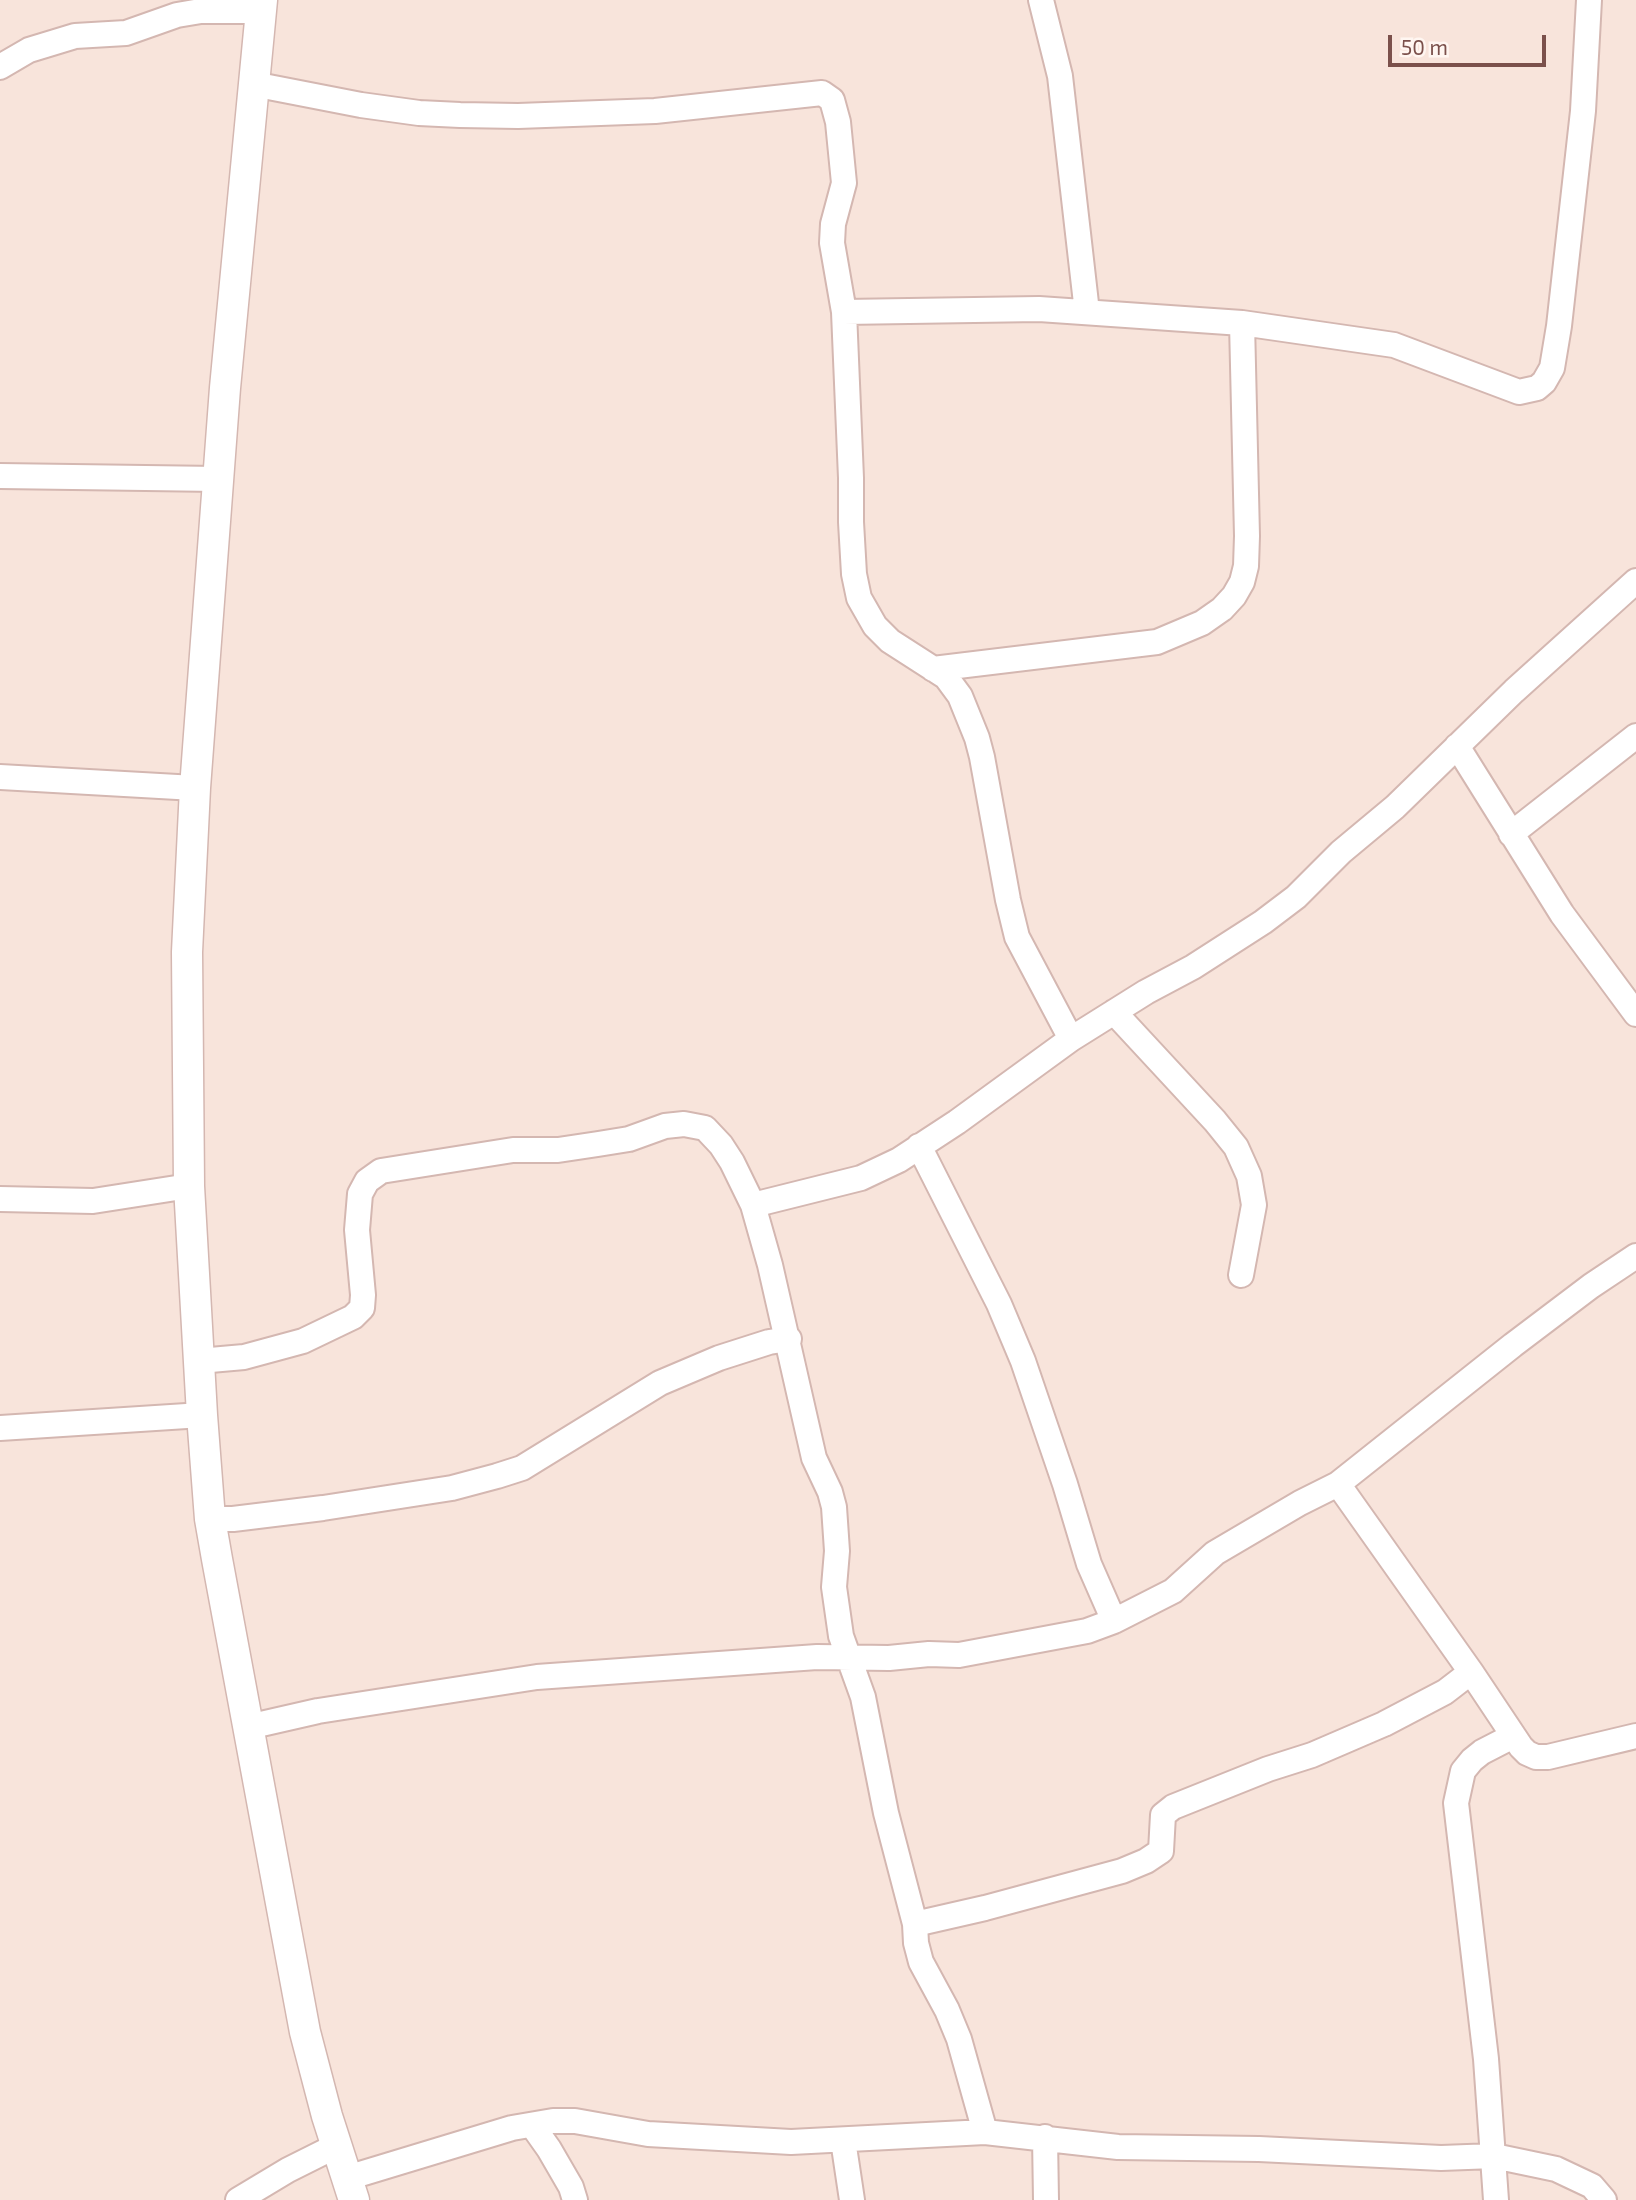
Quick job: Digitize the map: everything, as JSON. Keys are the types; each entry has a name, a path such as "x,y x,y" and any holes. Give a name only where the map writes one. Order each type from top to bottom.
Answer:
{"street":[{"path":"1041,0 1060,76 1087,312"},
{"path":"844,312 1039,309 1242,323 1394,345 1519,392 1529,391 1544,382 1552,368 1583,111 1589,0"},
{"path":"0,66 29,50 75,36 126,33 177,15 261,5 218,479 195,788 187,952 189,1186 210,1519 305,2032 336,2146 351,2189 512,2128 553,2121 575,2121 648,2134 791,2142 985,2132 1118,2147 1259,2149 1441,2158 1494,2156 1556,2169 1592,2186 1604,2200"},
{"path":"253,84 419,113 495,116 686,109 822,93 828,96 834,106 845,183 833,224 832,243 844,312 851,522 854,574 859,598 875,626 890,641 946,677 954,686 977,738 1014,928 1026,958 1071,1039"},
{"path":"933,669 1157,642 1202,623 1222,609 1234,596 1242,582 1247,546 1242,323"},
{"path":"0,476 218,479"},
{"path":"753,1205 862,1178 899,1160 957,1122 1071,1039 1193,967 1296,897 1342,852 1395,807 1552,655 1636,581"},
{"path":"1511,834 1636,736"},
{"path":"1457,746 1562,914 1636,1014"},
{"path":"0,777 195,788"},
{"path":"1114,1012 1236,1147 1249,1176 1254,1205 1241,1275"},
{"path":"199,1362 244,1357 303,1340 353,1317 362,1308 357,1230 360,1194 367,1181 381,1171 513,1150 558,1150 598,1144 629,1139 665,1126 684,1124 705,1128 721,1145 753,1205 789,1339 814,1458 834,1507 837,1551 834,1587 841,1636 863,1697 886,1813 915,1924 916,1943 921,1962 959,2039 985,2132"},
{"path":"919,1146 999,1304 1018,1350 1065,1483 1089,1564 1114,1621"},
{"path":"0,1199 93,1201 189,1186"},
{"path":"248,1727 330,1709 537,1678 766,1660 959,1655 1087,1631 1114,1621 1173,1591 1215,1553 1338,1484 1572,1300 1636,1256"},
{"path":"210,1519 233,1519 323,1508 452,1488 497,1476 531,1462 660,1383 719,1358 789,1339"},
{"path":"0,1428 202,1415"},
{"path":"1338,1484 1521,1747 1536,1757 1548,1757 1636,1736"},
{"path":"915,1924 1122,1871 1146,1861 1161,1851 1163,1815 1173,1807 1311,1755 1384,1724 1445,1692 1471,1672"},
{"path":"1496,2200 1486,2059 1456,1803 1463,1771 1472,1760 1513,1735"},
{"path":"532,2125 555,2158 575,2200"},
{"path":"1045,2137 1046,2200"},
{"path":"843,2140 852,2200"},
{"path":"238,2200 278,2175 336,2146"}],"shaded area":[{"path":"0,0 1636,0 1636,2200 0,2200"}]}
